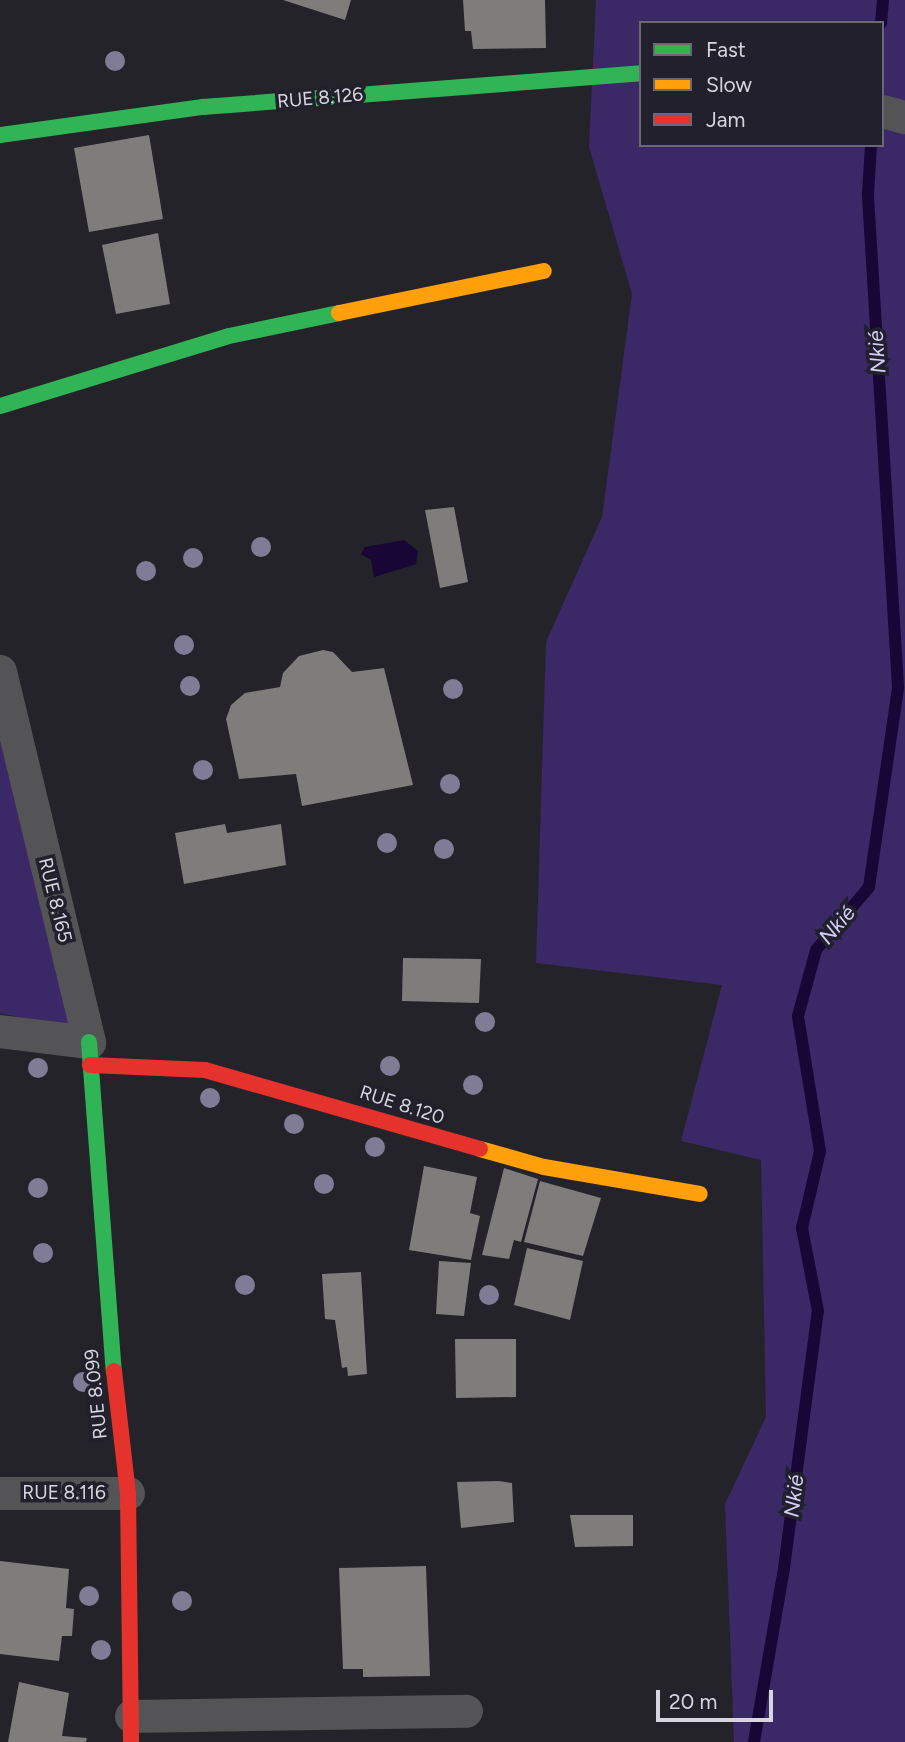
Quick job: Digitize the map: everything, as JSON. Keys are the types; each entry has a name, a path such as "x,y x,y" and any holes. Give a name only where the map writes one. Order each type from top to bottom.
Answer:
{"street":[{"name":"RUE 8.126","path":"0,135 203,107 639,73"},
{"path":"884,112 905,117"},
{"path":"0,405 229,335 544,271"},
{"name":"RUE 8.165","path":"0,671 90,1054"},
{"path":"0,1031 90,1054"},
{"name":"RUE 8.120","path":"90,1054 205,1070 544,1167 700,1194"},
{"name":"RUE 8.099","path":"90,1054 107,1311 128,1493 131,1729"},
{"name":"RUE 8.116","path":"0,1493 128,1493"},
{"path":"131,1729 466,1711"}],"shaded area":[{"path":"596,0 905,0 905,1742 734,1742 725,1504 766,1417 761,1160 681,1141 722,985 536,963 546,642 602,517 632,294 589,147"},
{"path":"404,540 418,551 416,564 374,577 371,560 361,554 365,547"},
{"path":"0,654 96,1035 0,1013"}],"building":[{"path":"283,0 351,0 345,20"},
{"path":"463,0 545,0 546,48 473,49 471,31 465,31"},
{"path":"149,135 163,219 89,232 74,148"},
{"path":"158,233 170,304 116,314 102,245"},
{"path":"454,507 468,582 440,588 425,510"},
{"path":"323,650 333,652 352,672 384,668 413,785 302,806 296,774 239,779 226,719 231,705 245,693 280,687 283,673 299,656"},
{"path":"225,824 227,833 281,824 286,865 184,884 175,833"},
{"path":"403,958 481,959 479,1003 402,1001"},
{"path":"424,1166 477,1177 470,1213 480,1216 471,1260 409,1250"},
{"path":"504,1168 538,1179 521,1242 514,1240 509,1259 482,1255"},
{"path":"540,1181 601,1198 583,1256 524,1242"},
{"path":"527,1248 583,1261 570,1320 514,1305"},
{"path":"439,1261 471,1263 464,1316 436,1314"},
{"path":"361,1272 367,1374 348,1376 347,1367 342,1368 335,1320 325,1319 322,1274"},
{"path":"455,1339 516,1339 516,1397 456,1398"},
{"path":"457,1482 512,1483 514,1522 461,1528"},
{"path":"570,1515 633,1515 633,1546 575,1547"},
{"path":"0,1561 69,1569 66,1608 74,1609 72,1636 62,1636 59,1661 0,1654"},
{"path":"426,1566 430,1676 363,1677 363,1669 343,1669 339,1568"},
{"path":"19,1682 69,1693 62,1736 87,1738 86,1742 8,1742"}],"waterway":[{"name":"Nkié","path":"881,21 883,0"},
{"name":"Nkié","path":"754,1742 784,1568 818,1311 802,1228 820,1151 798,1016 816,950 869,887 898,687 868,194 871,147"}],"traffic: fast":[{"path":"0,135 203,107 639,73"},
{"path":"0,406 229,336 339,313"},
{"path":"89,1042 114,1371"}],"traffic: slow":[{"path":"339,313 544,271"},
{"path":"480,1149 544,1167 700,1194"}],"traffic: jam":[{"path":"90,1065 205,1070 480,1149"},
{"path":"114,1371 128,1493 131,1742"}]}
